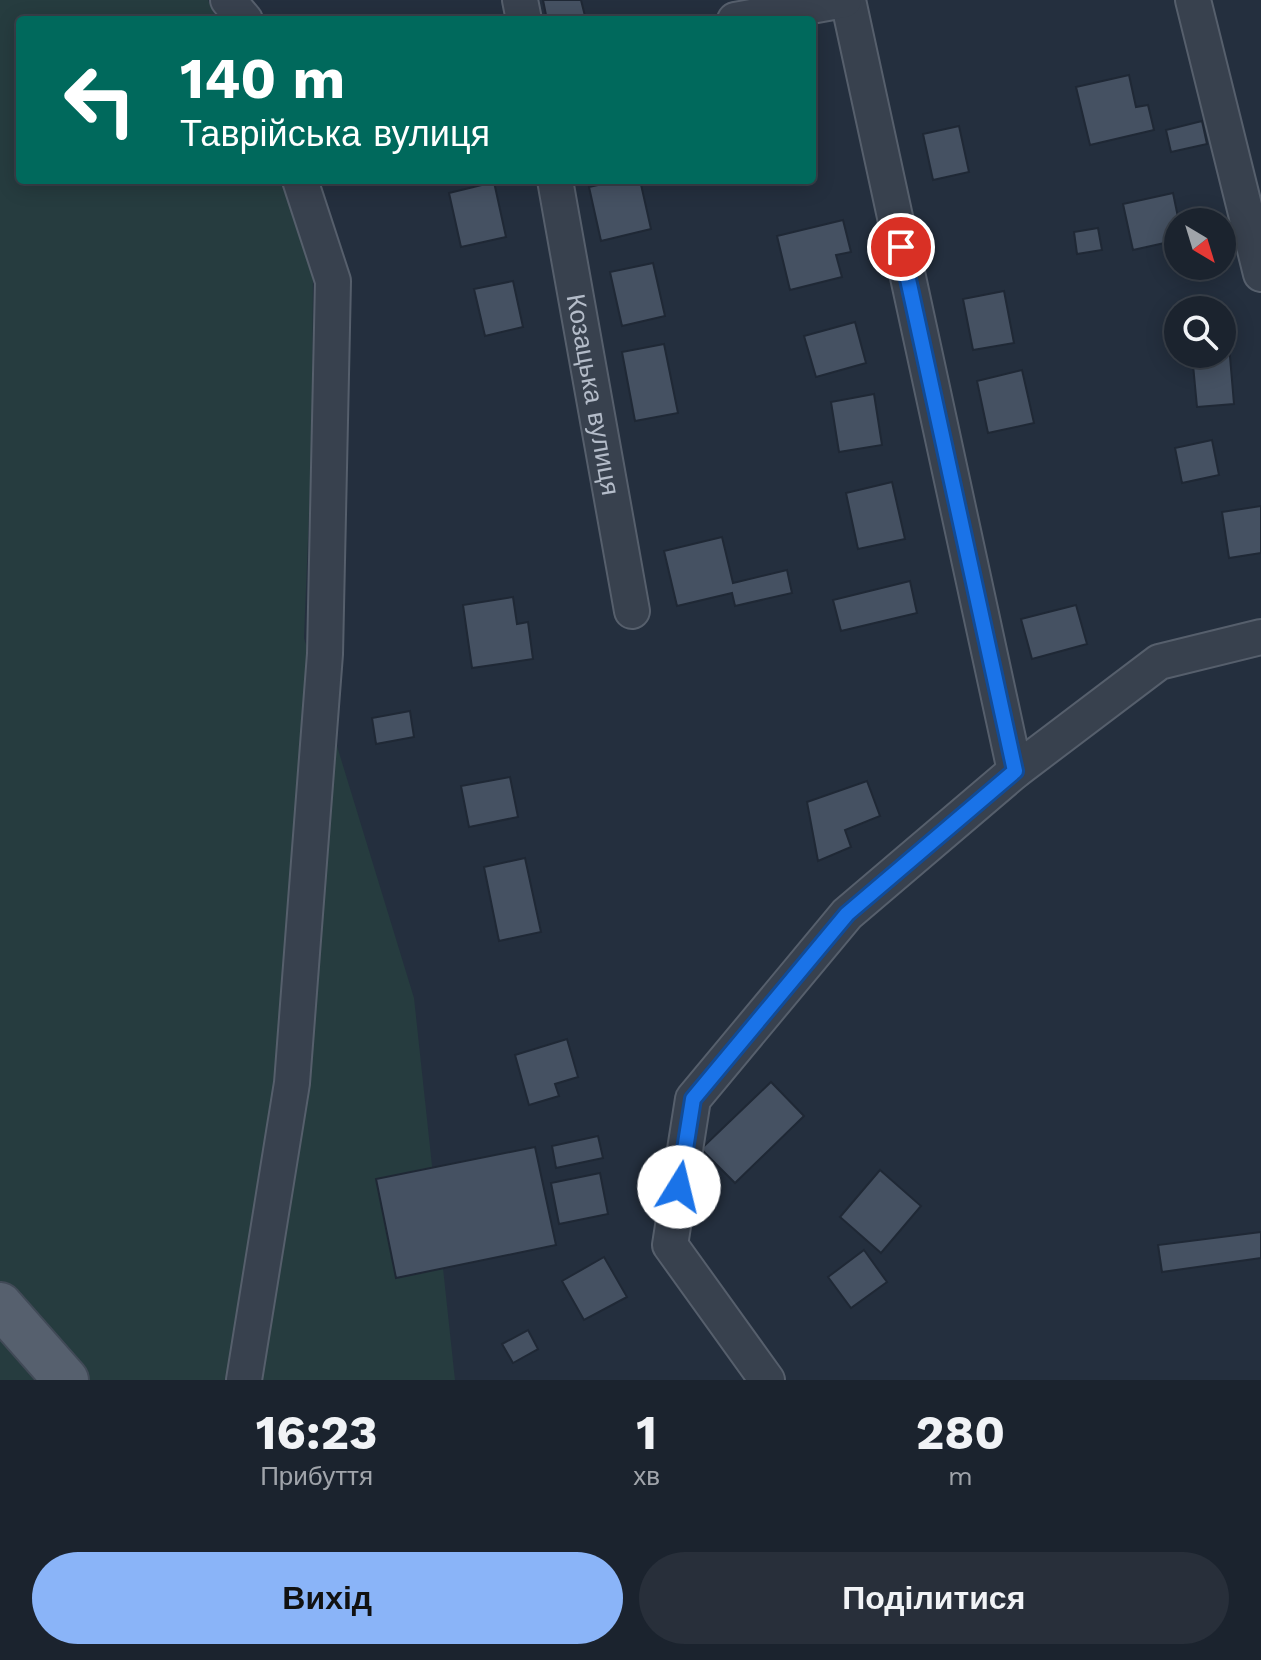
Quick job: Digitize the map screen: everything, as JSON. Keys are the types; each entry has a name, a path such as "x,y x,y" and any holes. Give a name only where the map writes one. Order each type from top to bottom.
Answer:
{"main road":[{"path":"0,1305 66,1380"}],"street":[{"path":"228,0 242,16"},
{"path":"757,16 846,0 1015,771"},
{"path":"1193,0 1261,274"},
{"path":"244,1380 292,1083 325,654 333,281 301,184"},
{"name":"Козацька вулиця","path":"556,184 632,611"},
{"path":"767,1380 670,1245 693,1099 847,914 1015,771 1159,662 1261,637"}],"green space":[{"path":"0,0 208,0 215,16 16,16 16,184 291,184 313,272 312,439 304,638 414,998 455,1380 0,1380"}],"building":[{"path":"543,0 581,0 585,16 546,16"},
{"path":"1129,75 1136,107 1148,105 1154,130 1090,145 1076,87"},
{"path":"1202,121 1207,144 1171,152 1166,130"},
{"path":"959,126 969,172 933,180 923,134"},
{"path":"494,184 506,237 461,247 449,193"},
{"path":"641,184 651,229 601,241 589,187"},
{"path":"1173,193 1176,208 1164,208 1164,243 1133,250 1123,204"},
{"path":"843,220 851,252 836,255 842,277 790,290 777,236"},
{"path":"1098,228 1102,250 1077,254 1074,232"},
{"path":"653,263 665,316 622,326 610,272"},
{"path":"513,281 523,327 485,336 474,289"},
{"path":"1004,291 1014,343 973,350 963,299"},
{"path":"855,322 866,363 816,377 804,336"},
{"path":"664,344 678,413 635,421 622,352"},
{"path":"1193,368 1231,368 1234,404 1197,407"},
{"path":"1022,370 1034,423 988,433 977,381"},
{"path":"874,394 882,445 839,452 831,402"},
{"path":"1212,440 1219,475 1182,483 1175,448"},
{"path":"892,482 905,539 858,549 846,493"},
{"path":"1261,506 1261,553 1229,558 1222,512"},
{"path":"722,537 733,583 787,570 792,593 735,606 732,593 677,606 664,551"},
{"path":"910,581 917,613 841,631 833,600"},
{"path":"513,597 517,624 528,622 533,659 472,668 463,605"},
{"path":"1076,605 1087,644 1032,659 1021,619"},
{"path":"410,711 414,737 376,744 372,718"},
{"path":"510,777 518,817 469,827 461,786"},
{"path":"867,781 880,816 845,830 851,847 818,861 807,802"},
{"path":"525,858 541,932 499,941 484,867"},
{"path":"567,1039 578,1077 555,1084 559,1096 529,1105 515,1055"},
{"path":"771,1082 804,1116 735,1183 701,1149"},
{"path":"598,1136 603,1158 556,1168 552,1146"},
{"path":"535,1147 556,1245 396,1278 376,1179"},
{"path":"880,1170 921,1206 881,1253 840,1217"},
{"path":"600,1173 608,1214 559,1224 551,1183"},
{"path":"1261,1232 1261,1258 1162,1272 1158,1245"},
{"path":"864,1250 887,1282 851,1308 828,1277"},
{"path":"604,1257 627,1297 584,1320 562,1281"},
{"path":"528,1330 538,1349 513,1363 502,1344"}],"route":[{"path":"679,1187 693,1099 847,914 1015,771 901,247"}]}
